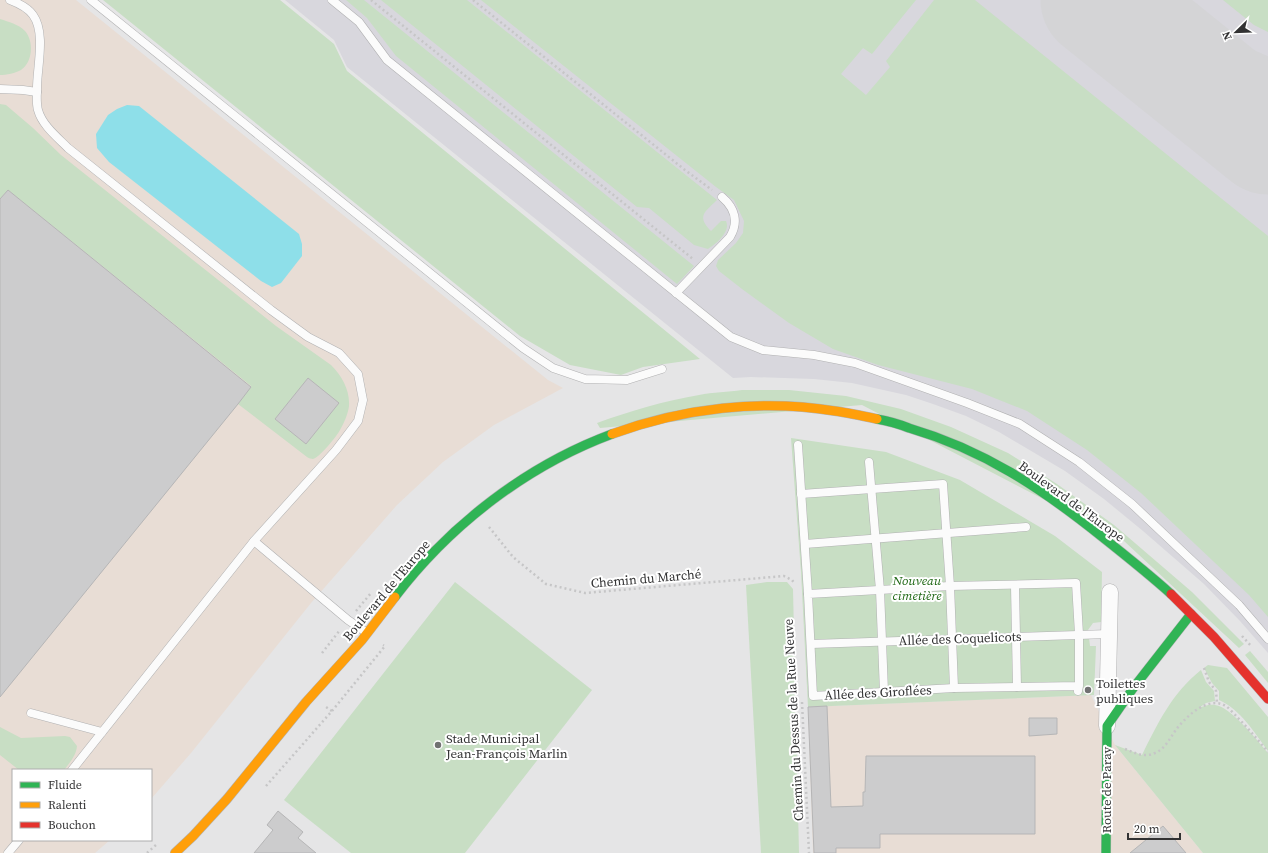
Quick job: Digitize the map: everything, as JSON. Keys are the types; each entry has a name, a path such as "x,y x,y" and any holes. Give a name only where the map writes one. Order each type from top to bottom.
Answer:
{"main road":[{"name":"Boulevard de l'Europe","path":"181,851 248,774 306,702 368,634 411,576 444,542 477,512 507,489 566,454 595,440 634,426 682,414 734,407 766,406 830,409 885,420 915,429 976,453 1006,469 1036,488 1108,541 1155,580 1191,614 1268,699"},
{"path":"1106,726 1134,687 1191,614"},
{"name":"Route de Paray","path":"1106,726 1106,853"}],"street":[{"name":"Route de Paray","path":"1106,726 1110,592"}],"lane":[{"path":"10,0 21,4 33,15 39,29 40,41 37,92 38,109 44,122 68,148 272,310 308,336 339,354 358,374 363,400 358,421 336,450 254,541 73,769"},
{"path":"91,0 523,348 553,368 585,379 627,380 662,369"},
{"path":"332,0 359,22 387,60 731,337 763,350 814,355 855,363 967,403 1020,424 1079,462 1132,504 1239,605 1268,639"},
{"path":"0,89 37,92"},
{"path":"676,293 702,267 735,230 736,222 731,206 722,197"},
{"path":"798,445 808,594"},
{"path":"869,462 880,590 884,692"},
{"path":"801,494 943,484 950,586 954,688"},
{"path":"805,544 1026,527"},
{"path":"254,541 348,620 368,634"},
{"name":"Allée des Giroflées","path":"1076,583 1079,634 1078,688 954,688 813,696 808,594 950,586 1015,586 1076,583"},
{"path":"1015,586 1017,687"},
{"name":"Allée des Coquelicots","path":"811,644 952,638 1109,634"},
{"path":"31,713 102,732"},
{"path":"8,853 18,841"}],"path":[{"path":"370,0 702,267"},
{"path":"473,0 685,170 722,197"},
{"name":"Chemin du Marché","path":"477,512 513,557 546,584 584,593 784,576 792,580 797,587"},
{"path":"319,657 372,592"},
{"path":"1239,633 1254,649"},
{"path":"1204,668 1209,682 1216,691 1216,703"},
{"name":"Chemin du Dessus de la Rue Neuve","path":"802,696 809,853"},
{"path":"1121,747 1142,755 1154,753 1166,745 1179,726 1196,710 1206,705 1216,703 1226,706 1251,731 1268,752"},
{"path":"147,853 158,843"}],"shaded area":[{"path":"0,0 76,0 548,380 563,388 494,425 443,462 397,505 311,603 191,753 152,798 152,769 12,769 12,841 109,841 95,853 0,853"},
{"path":"285,0 1268,0 1268,653 1240,621 1204,584 1143,531 1104,499 1065,471 999,432 966,416 906,395 852,383 814,379 751,377 733,378 347,67 334,40"},
{"path":"1091,695 1115,745 1203,853 813,853 808,707"}],"green space":[{"path":"103,0 280,0 334,44 347,71 700,359 643,367 621,375 570,365 520,336"},
{"path":"346,0 364,0 694,266 677,284 396,56 367,18"},
{"path":"381,0 467,0 717,200 706,211 703,218 706,226 711,231 721,221 726,221 727,225 725,233 719,241 708,249 694,245 649,208 637,207"},
{"path":"481,0 916,0 872,54 863,48 841,74 866,95 890,67 886,61 934,0 975,0 1268,236 1268,617 1249,595 1141,493 1087,450 1027,411 972,389 878,365 833,349 789,323 719,271 716,266 718,260 736,243 743,233 744,221 734,200"},
{"path":"1223,0 1268,0 1268,32 1254,25"},
{"path":"0,19 10,22 25,31 30,40 31,51 28,62 21,70 11,74 0,75"},
{"path":"0,104 6,105 61,155 276,326 331,365 339,374 347,389 349,400 347,415 338,433 316,458 313,459 308,457 238,404 251,386 8,190 0,199","holes":["308,378 339,403 306,444 275,419"]},
{"path":"742,390 789,390 846,396 901,409 951,427 1008,453 1057,484 1114,525 1192,592 1244,644 1239,648 1124,541 862,405 600,428 597,423 635,410 673,400 704,394"},
{"name":"Nouveau cimetière","path":"791,438 886,452 960,480 1055,536 1102,572 1101,622 1093,623 1088,630 1090,646 1096,646 1094,695 808,707 801,572"},
{"name":"Stade Municipal Jean-François Marlin","path":"455,582 592,690 465,853 351,853 284,800"},
{"path":"767,582 787,582 793,589 799,853 761,853 746,585"},
{"path":"1250,651 1268,672 1268,683 1245,655"},
{"path":"1208,665 1227,668 1268,717 1268,751 1252,729 1240,716 1227,704 1219,700 1219,691 1212,683 1204,668"},
{"path":"1201,670 1206,682 1214,691 1215,701 1206,703 1199,708 1209,705 1221,707 1236,718 1268,753 1268,853 1203,853 1115,745 1142,755 1167,709 1182,688"},
{"path":"0,727 21,738 70,737 77,746 72,759 65,769 18,769 0,755"}],"water":[{"path":"127,105 139,106 299,234 302,244 302,256 281,283 272,287 261,281 109,162 97,148 96,134 108,115"}],"building":[{"path":"8,190 251,387 0,697 0,199"},
{"path":"308,378 339,403 306,444 275,419"},
{"path":"827,706 831,807 863,806 866,756 1035,756 1035,834 880,834 880,848 836,848 836,853 814,853 808,707"},
{"path":"1029,718 1057,718 1057,734 1029,736"},
{"path":"278,811 303,832 298,838 316,853 254,853 273,830 267,825"},
{"path":"1163,826 1186,853 1130,853"}],"taxiway":[{"path":"1118,0 1136,12 1234,67 1268,82"}],"runway":[{"path":"1099,0 1268,136"}],"traffic: fast":[{"path":"877,419 897,424 962,447 1011,472 1079,518 1171,594"},
{"path":"395,597 440,546 465,522 492,500 550,463 580,447 612,434"},
{"path":"1106,853 1107,726 1134,687 1191,614"}],"traffic: slow":[{"path":"612,434 639,425 694,412 751,406 807,407 877,419"},
{"path":"175,853 227,799 306,702 362,640 395,597"}],"traffic: jam":[{"path":"1171,594 1214,637 1268,699"}],"place":[{"name":"Toilettes publiques","path":"1088,690"},
{"name":"Stade Municipal Jean-François Marlin","path":"438,745"}]}
